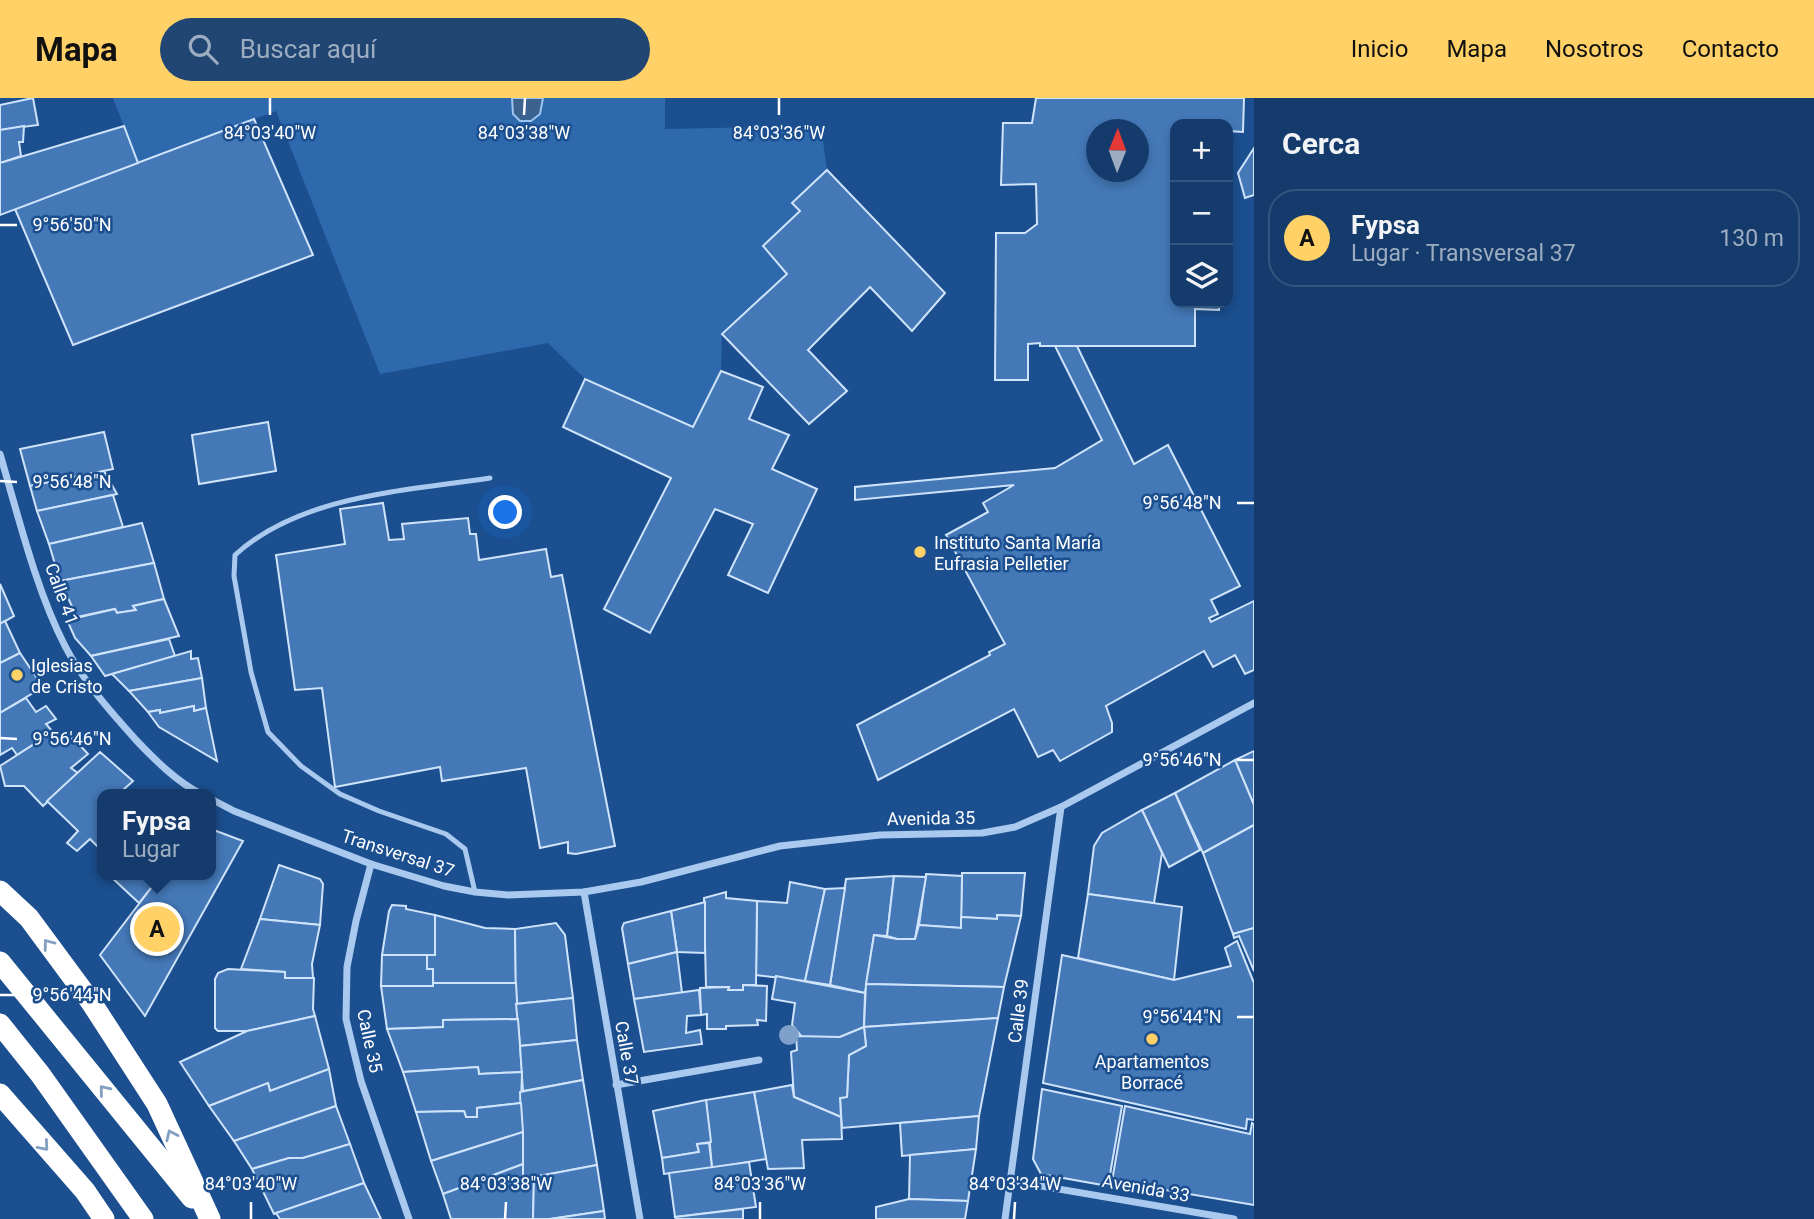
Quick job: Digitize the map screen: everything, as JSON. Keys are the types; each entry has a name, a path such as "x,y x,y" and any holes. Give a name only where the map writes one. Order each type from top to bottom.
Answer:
{"highway":[{"path":"0,891 29,918 91,1002 157,1104 209,1219"},
{"path":"0,962 209,1219"},
{"path":"0,1024 40,1074 143,1219"},
{"path":"0,1094 85,1191 104,1219"}],"street":[{"name":"Calle 41","path":"0,454 47,602 65,646 90,687 126,729 191,789"},
{"name":"Avenida 35","path":"584,892 640,882 780,846 880,835 982,833 1015,827 1061,807 1254,703"},
{"name":"Transversal 37","path":"216,802 372,864 418,879 475,892 544,895 584,892"},
{"name":"Calle 39","path":"1005,1219 1061,807"},
{"name":"Calle 35","path":"372,864 356,920 347,967 346,1019 361,1081 409,1219"},
{"name":"Calle 37","path":"584,892 640,1219"},
{"path":"616,1085 759,1060"},
{"name":"Avenida 33","path":"1012,1181 1234,1219"}],"lane":[{"path":"475,892 465,849 446,834 379,811 340,794 301,766 268,732 251,672 234,576 235,555 254,538 327,505 491,478"}],"shaded area":[{"path":"113,98 665,98 665,129 821,126 827,170 793,202 800,211 764,246 787,274 722,334 721,371 693,427 585,379 548,343 380,374 276,111 138,163"},
{"path":"512,98 543,98 540,114 531,121 520,121 513,114"}],"building":[{"path":"33,98 38,125 0,130 0,105"},
{"path":"1036,98 1244,98 1243,132 1233,131 1233,119 1170,119 1170,308 1219,308 1195,309 1195,346 1028,344 1028,380 995,380 996,233 1025,233 1037,224 1036,184 1001,185 1003,123 1032,123"},
{"path":"254,119 313,255 73,345 15,209"},
{"path":"24,126 23,142 19,142 21,156 0,163 0,130"},
{"path":"124,126 138,163 0,215 0,163"},
{"path":"1254,148 1254,195 1245,198 1238,173"},
{"path":"827,170 945,293 912,331 870,287 808,350 847,391 809,424 722,334 787,274 763,246 800,211 792,203"},
{"path":"1055,346 1077,346 1134,464 1168,445 1240,586 1211,600 1218,614 1209,618 1211,622 1254,601 1254,670 1245,674 1235,655 1213,667 1204,651 1106,706 1112,732 1060,761 1053,750 1038,757 1014,709 878,780 857,725 990,655 989,652 1005,644 946,535 988,512 983,503 1014,485 855,500 855,487 1055,468 1102,440"},
{"path":"721,371 763,387 749,419 789,435 772,469 817,489 768,593 728,575 753,524 715,509 650,633 604,609 671,478 563,427 585,379 693,427"},
{"path":"268,422 276,471 199,484 192,435"},
{"path":"104,432 113,469 30,486 20,449"},
{"path":"104,471 117,494 37,511 30,486"},
{"path":"113,495 123,527 49,544 37,511"},
{"path":"383,503 389,540 404,539 402,524 468,518 470,534 476,534 479,560 546,549 551,577 562,575 615,846 576,854 568,853 568,842 540,848 526,768 442,781 440,767 335,787 322,688 295,690 276,555 345,544 340,509"},
{"path":"142,523 154,563 60,581 49,544"},
{"path":"154,563 164,599 133,606 136,610 117,613 115,609 77,617 60,581"},
{"path":"0,584 14,616 0,624"},
{"path":"164,599 179,636 91,656 75,638 67,620 115,609 117,613 136,610 133,606"},
{"path":"5,621 20,653 0,663 0,624"},
{"path":"169,639 175,656 105,676 91,656"},
{"path":"191,651 191,659 198,658 202,678 129,691 112,674"},
{"name":"Iglesias de Cristo","path":"20,653 43,687 0,713 0,663"},
{"path":"202,678 206,708 194,711 194,706 160,713 160,710 148,712 129,691"},
{"path":"26,698 36,712 46,706 56,719 46,724 53,732 17,755 12,748 0,755 0,713"},
{"path":"194,706 194,711 206,708 217,761 159,727 148,712 160,710 160,713"},
{"path":"53,732 63,741 73,738 88,754 71,768 78,773 43,806 24,786 5,786 0,766"},
{"path":"1254,751 1254,805 1235,760"},
{"path":"100,752 133,781 124,789 97,789 97,846 90,839 77,851 67,843 78,831 47,801"},
{"path":"1235,760 1254,805 1254,825 1203,853 1175,793"},
{"path":"1175,793 1200,850 1169,867 1142,810"},
{"path":"1142,810 1162,853 1154,903 1088,894 1094,846 1102,833"},
{"path":"1254,825 1254,928 1233,934 1203,853"},
{"path":"216,831 243,841 145,1016 100,955 157,880 216,880"},
{"path":"279,865 320,879 323,884 320,925 260,919"},
{"path":"962,873 1025,873 1021,916 997,915 997,919 961,917"},
{"path":"926,874 962,876 961,928 919,925"},
{"path":"894,876 887,936 874,935 865,993 830,985 846,879"},
{"path":"894,876 926,877 915,939 887,936"},
{"path":"114,880 157,880 139,903"},
{"path":"790,882 825,889 805,981 756,975 757,901 787,903"},
{"path":"845,888 830,985 805,981 825,889"},
{"path":"726,892 726,898 757,901 756,985 743,985 743,990 706,987 704,898"},
{"path":"1088,894 1182,907 1174,980 1078,958"},
{"path":"705,902 705,953 677,952 671,911"},
{"path":"392,905 406,906 406,909 435,915 435,955 382,955"},
{"path":"671,911 677,952 628,964 622,928 624,923"},
{"path":"435,915 485,928 515,929 516,983 433,983 433,969 427,969 427,955 435,955"},
{"path":"997,915 1021,916 1004,987 866,984 874,935 915,939 919,925 961,928 961,917 997,919"},
{"path":"260,919 320,925 312,964 313,978 285,978 285,972 241,969"},
{"path":"556,923 565,935 573,998 516,1004 515,929"},
{"path":"1254,928 1254,971 1239,936 1234,938 1233,934"},
{"name":"Apartamentos Borracé","path":"1237,941 1254,983 1254,1120 1247,1119 1246,1129 1043,1083 1062,955 1174,980 1231,966 1225,948"},
{"path":"677,952 682,993 634,999 628,964"},
{"path":"382,955 427,955 427,969 433,969 433,986 381,986"},
{"path":"228,969 285,972 285,978 314,978 315,1016 247,1031 218,1031 215,1028 215,979 218,973"},
{"path":"776,976 865,993 864,1027 840,1037 802,1037 792,1025 795,1003 772,999"},
{"path":"433,983 516,983 518,1019 443,1020 443,1027 387,1029 381,986 433,986"},
{"path":"866,984 1004,987 998,1018 864,1027"},
{"path":"743,985 767,986 766,1021 757,1020 758,1025 707,1029 707,1014 701,1015 700,988 729,987 728,990 743,990"},
{"path":"699,990 701,1015 687,1016 686,1033 700,1030 702,1044 644,1052 634,999"},
{"path":"573,998 577,1040 520,1046 516,1004"},
{"path":"315,1016 329,1069 270,1091 268,1083 209,1106 180,1062 247,1031"},
{"path":"998,1018 979,1116 842,1128 840,1098 847,1097 849,1055 866,1046 864,1027"},
{"path":"518,1019 522,1072 479,1074 478,1067 403,1072 387,1029 443,1027 443,1020"},
{"path":"864,1027 866,1046 849,1055 847,1097 840,1098 841,1117 794,1097 791,1052 797,1050 796,1036 840,1037"},
{"path":"577,1040 583,1080 523,1091 520,1046"},
{"path":"478,1067 479,1074 522,1072 521,1103 477,1108 477,1117 466,1117 464,1111 416,1112 403,1072"},
{"path":"329,1069 336,1106 234,1141 209,1106 268,1083 270,1091"},
{"path":"583,1080 597,1165 523,1179 520,1092"},
{"path":"792,1085 794,1097 841,1117 842,1139 802,1140 804,1168 768,1169 754,1092"},
{"path":"1042,1089 1122,1106 1108,1186 1041,1174 1033,1159"},
{"path":"754,1092 766,1159 712,1168 706,1100"},
{"path":"706,1100 711,1142 697,1144 699,1152 662,1158 653,1111"},
{"path":"521,1103 523,1132 431,1161 416,1112 464,1111 466,1117 477,1117 477,1108"},
{"path":"336,1106 350,1144 252,1169 234,1141"},
{"path":"1125,1106 1250,1134 1252,1123 1254,1124 1254,1205 1112,1181"},
{"path":"979,1116 976,1149 902,1156 900,1123"},
{"path":"523,1132 523,1164 443,1194 431,1161"},
{"path":"709,1143 712,1168 664,1174 662,1158 699,1152 697,1144"},
{"path":"350,1144 364,1183 274,1214 252,1169"},
{"path":"976,1149 968,1201 909,1199 910,1155"},
{"path":"749,1162 756,1207 675,1217 669,1173"},
{"path":"523,1164 523,1179 534,1177 533,1219 451,1219 443,1194"},
{"path":"597,1165 604,1211 533,1219 534,1177"},
{"path":"364,1183 381,1219 280,1219 276,1213"},
{"path":"909,1199 968,1201 965,1219 876,1219 876,1207"},
{"path":"743,1209 743,1219 675,1217"},
{"path":"604,1211 605,1219 550,1219"}],"place":[{"name":"Instituto Santa María Eufrasia Pelletier","path":"920,552"},
{"name":"Iglesias de Cristo","path":"17,675"},
{"name":"Fypsa","path":"157,929"},
{"name":"Apartamentos Borracé","path":"1152,1039"}]}
